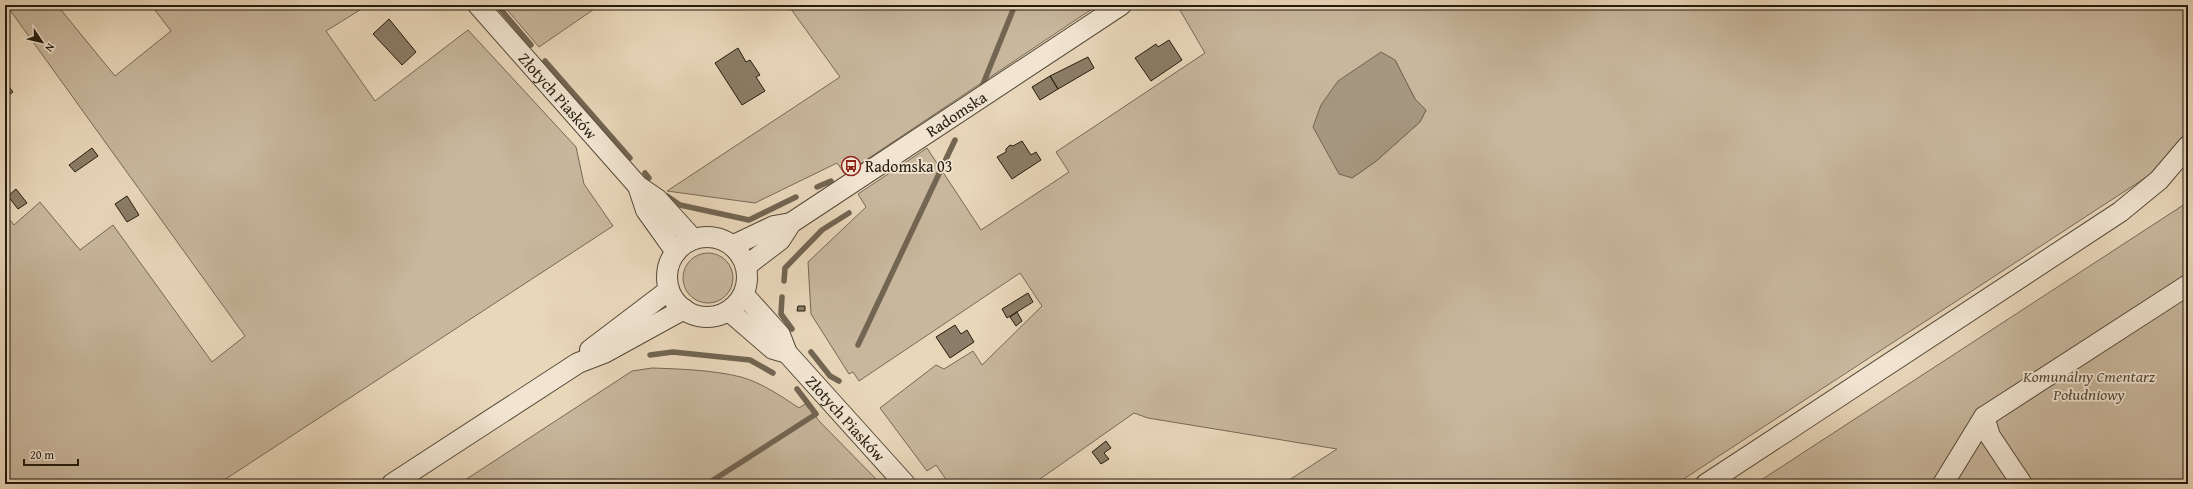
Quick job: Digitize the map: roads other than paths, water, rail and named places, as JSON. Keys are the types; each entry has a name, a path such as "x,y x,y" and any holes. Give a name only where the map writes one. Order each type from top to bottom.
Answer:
{"street":[{"name":"Złotych Piasków","path":"478,5 638,186 657,199 693,239"},
{"name":"Radomska","path":"746,266 780,240 791,224 1121,5"},
{"path":"1706,484 2120,212 2159,180 2188,146"},
{"name":"Złotych Piasków","path":"638,186 642,202 646,210 676,252"},
{"name":"Radomska","path":"734,245 774,226 791,224"},
{"path":"714,236 734,245 741,254 746,266 747,285 744,295 729,311 710,317 699,316 684,309 674,299 669,290 668,270 676,252 693,239 714,236"},
{"path":"1943,484 1984,417 2188,285"},
{"path":"578,363 596,344 669,290"},
{"name":"Złotych Piasków","path":"744,295 780,335 786,353 905,484"},
{"path":"392,484 578,363 604,353 684,309"},
{"name":"Złotych Piasków","path":"729,311 773,349 786,353"},
{"path":"1984,417 1990,436 2022,484"}],"waterway":[{"path":"497,5 531,45"},
{"path":"981,89 1015,5"},
{"path":"545,61 630,158"},
{"path":"858,345 955,140"},
{"path":"645,173 649,178"},
{"path":"817,187 831,181"},
{"path":"667,196 680,205 749,220 796,197"},
{"path":"784,281 785,268 822,230 849,213"},
{"path":"782,297 781,314 792,329"},
{"path":"650,355 673,352 750,360 773,373"},
{"path":"811,352 830,376 839,381"},
{"path":"707,484 816,414 797,389"}],"place":[{"name":"Radomska 03","path":"851,166"}],"park label":[{"name":"Komunalny Cmentarz Południowy","path":"2089,385"}]}
